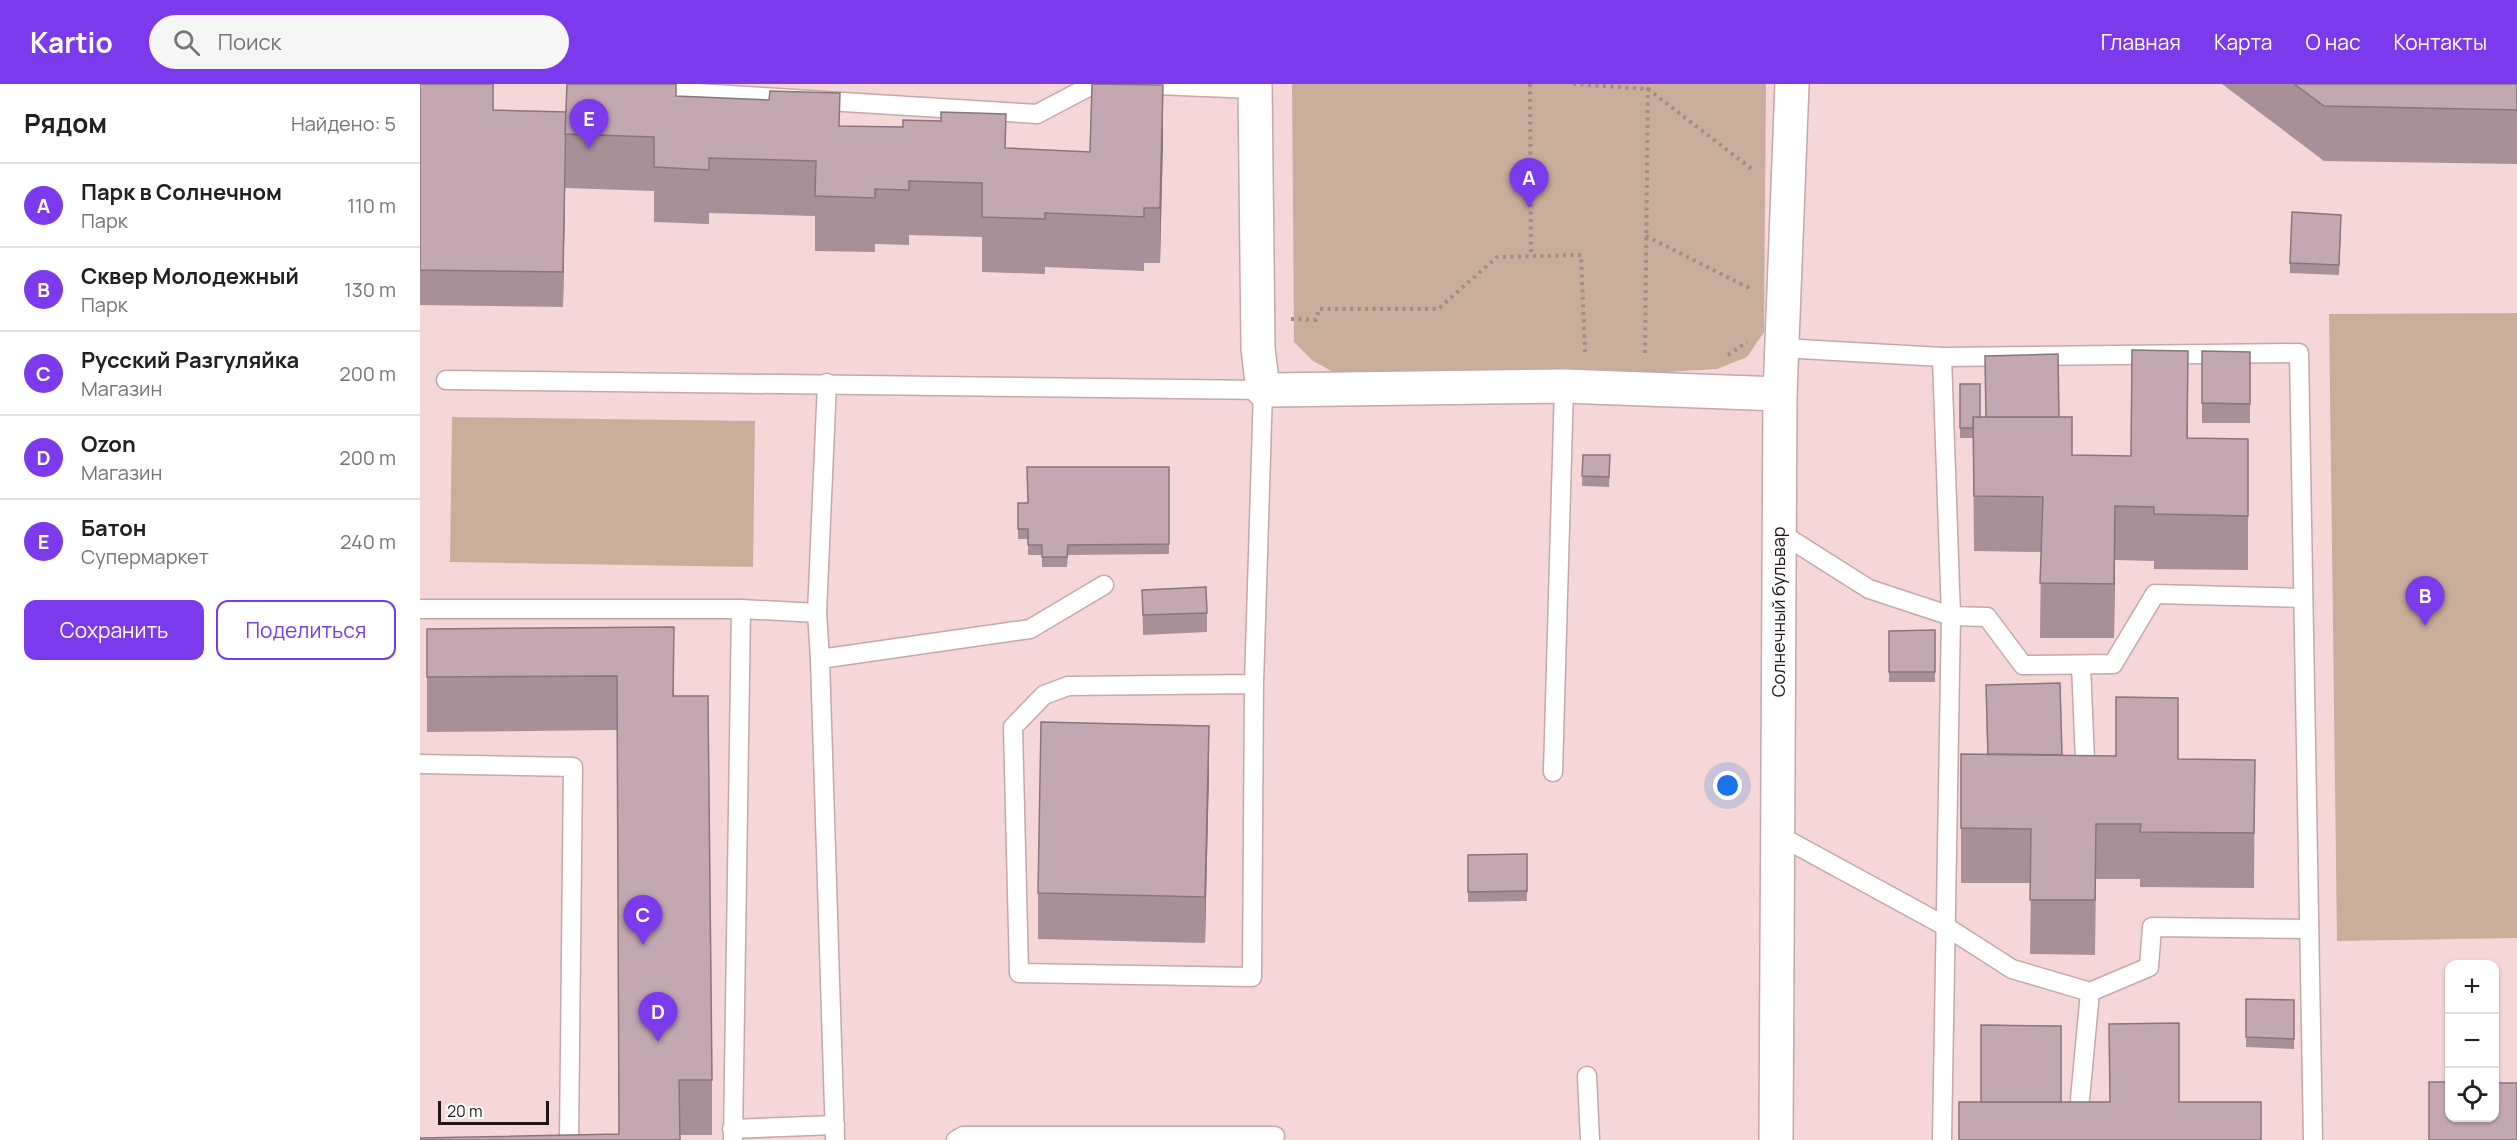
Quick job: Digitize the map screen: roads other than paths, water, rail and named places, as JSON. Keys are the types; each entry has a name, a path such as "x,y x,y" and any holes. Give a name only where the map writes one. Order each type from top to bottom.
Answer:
{"street":[{"name":"Солнечный бульвар","path":"1776,1140 1780,394 1768,342 1792,84"},
{"path":"1255,87 1258,348 1263,390 1564,386 1780,394"}],"lane":[{"path":"681,84 681,92 1037,114 1094,84"},
{"path":"1129,84 1255,87"},
{"path":"1768,342 1942,357 2299,353 2313,1140"},
{"path":"1942,357 1952,616 1942,1140"},
{"path":"446,380 1263,390 1254,684 1252,977 1019,973 1013,727 1044,695 1068,686 1254,684"},
{"path":"741,609 732,1134 835,1133 817,613 827,383"},
{"path":"1552,772 1564,386"},
{"path":"1779,532 1869,589 1952,616 1987,617 2023,665 2113,664 2155,594 2302,598"},
{"path":"820,659 1030,629 1104,585"},
{"path":"420,609 741,609 817,613"},
{"path":"2081,664 2085,761"},
{"path":"420,764 573,767 569,1140"},
{"path":"1778,835 1945,926 2012,969 2090,992 2150,968 2152,927 2309,929"},
{"path":"2080,1099 2090,992"},
{"path":"1587,1076 1590,1140"},
{"path":"956,1140 963,1136 1275,1136"}],"place":[{"name":"Батон","path":"589,149"},
{"name":"Парк в Солнечном","path":"1529,208"},
{"name":"Сквер Молодежный","path":"2425,626"},
{"name":"Русский Разгуляйка","path":"643,945"},
{"name":"Ozon","path":"658,1042"}]}
